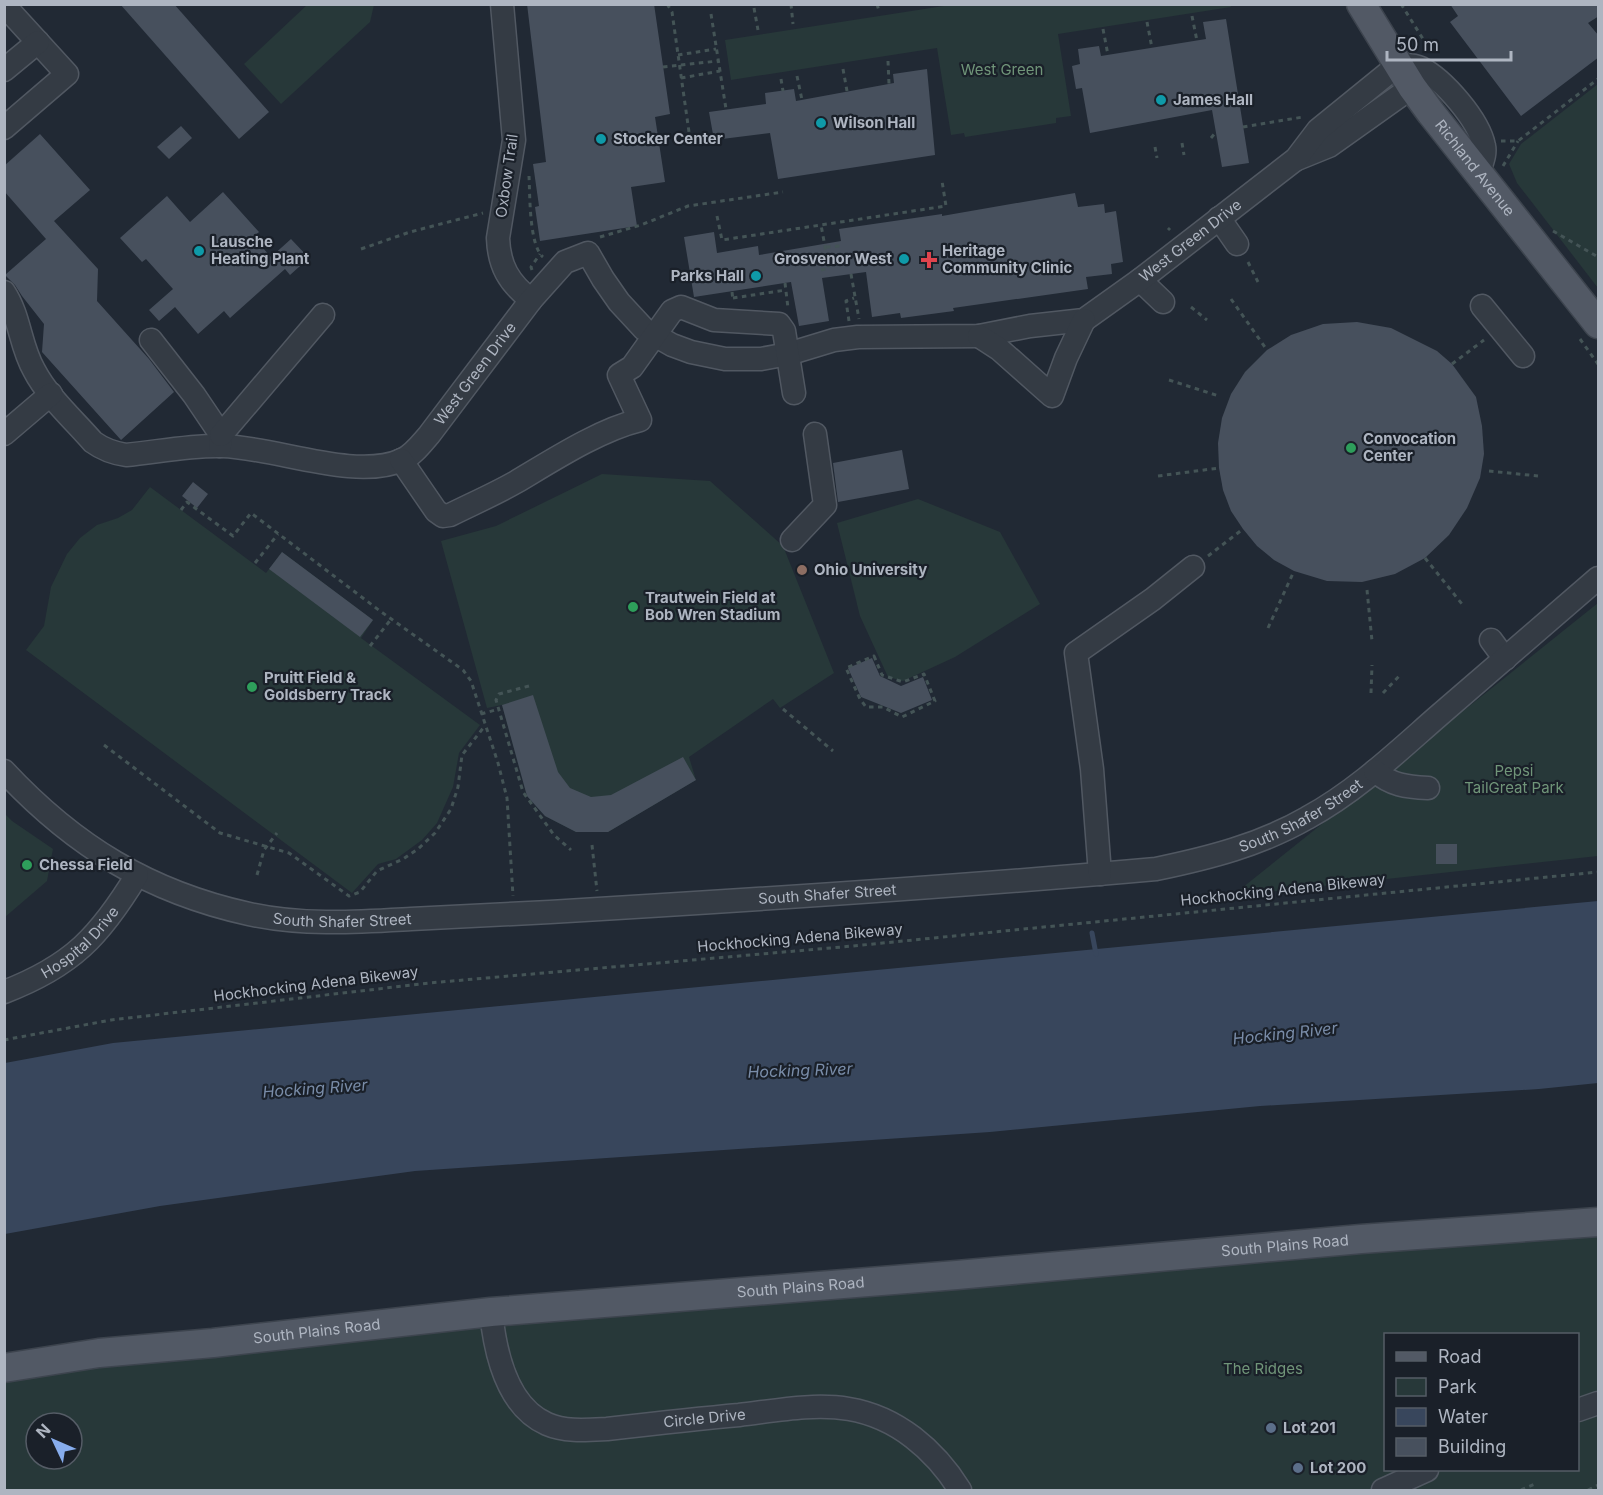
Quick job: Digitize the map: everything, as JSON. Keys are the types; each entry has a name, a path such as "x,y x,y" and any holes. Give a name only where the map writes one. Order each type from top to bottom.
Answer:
{"main road":[{"name":"Richland Avenue","path":"1361,4 1405,76 1489,172 1599,324"},
{"name":"South Plains Road","path":"4,1368 99,1353 213,1343 491,1312 957,1275 1361,1239 1599,1222"}],"street":[{"name":"Oxbow Trail","path":"502,4 514,140 498,238 499,250 504,270 513,284 531,300"},
{"path":"4,5 67,74 4,128"},
{"path":"4,70 38,42"},
{"name":"West Green Drive","path":"4,292 17,319 34,372 93,442 111,453 126,455 221,441 242,448 357,467 378,467 401,460 414,451 429,435 531,300 564,262 588,253 619,302 644,329 691,352 725,359 761,359 788,354 834,340 858,337 979,336 1084,320 1140,280 1296,159 1329,146 1405,76"},
{"path":"1220,218 1243,253"},
{"path":"1140,280 1164,302"},
{"path":"1482,306 1523,356"},
{"path":"401,460 436,511 442,516 450,515 622,424 640,420 619,375 632,367 672,310 681,307 714,320 779,324 784,331 794,393"},
{"path":"151,340 194,395 221,441 323,315"},
{"name":"West Green Drive","path":"979,336 999,349 1052,396 1066,358 1084,320"},
{"path":"4,434 51,394"},
{"path":"792,540 825,505 815,434"},
{"path":"1100,874 1092,769 1076,653 1153,599 1193,567"},
{"name":"South Shafer Street","path":"4,771 62,826 98,853 137,875 202,902 248,914 294,921 348,922 707,902 1156,869 1208,859 1245,846 1306,819 1338,800 1375,771 1599,578"},
{"path":"1491,640 1505,659"},
{"path":"1375,771 1395,784 1428,788"},
{"name":"Hospital Drive","path":"4,992 42,976 78,952 92,939 116,909 137,875"},
{"name":"Circle Drive","path":"491,1312 497,1354 511,1388 524,1407 547,1424 563,1428 598,1429 825,1407 849,1409 887,1422 918,1440 936,1458 960,1491"},
{"path":"1579,1410 1599,1403"},
{"path":"1383,1491 1424,1471"}],"path":[{"path":"667,4 672,12 689,132"},
{"path":"790,4 793,24"},
{"path":"877,4 879,11"},
{"path":"754,8 758,30"},
{"path":"711,14 726,109"},
{"path":"1192,16 1197,41"},
{"path":"1147,22 1152,48"},
{"path":"1103,29 1108,55"},
{"path":"678,55 716,49"},
{"path":"663,67 718,61"},
{"path":"888,61 889,84"},
{"path":"843,69 846,91"},
{"path":"681,78 720,71"},
{"path":"797,76 802,100"},
{"path":"781,79 783,91"},
{"path":"1489,172 1518,141 1599,79"},
{"path":"1243,127 1308,116"},
{"path":"1211,138 1215,132"},
{"path":"1500,141 1518,141"},
{"path":"1182,143 1184,155"},
{"path":"1155,147 1156,158"},
{"path":"717,216 722,240 946,206 942,181"},
{"path":"636,227 688,206 783,192"},
{"path":"361,249 411,232 503,208"},
{"path":"821,225 829,268 821,270"},
{"path":"1551,229 1599,257"},
{"path":"826,247 841,246"},
{"path":"1243,253 1258,282"},
{"path":"851,274 855,307 860,324"},
{"path":"785,283 788,310"},
{"path":"733,298 786,290"},
{"path":"849,326 846,301 854,298"},
{"path":"1231,299 1268,350"},
{"path":"849,313 855,307"},
{"path":"1191,307 1207,320"},
{"path":"1452,364 1500,327"},
{"path":"1169,380 1219,396"},
{"path":"1158,476 1219,468"},
{"path":"1489,471 1538,476"},
{"path":"181,510 188,502 233,536 251,513 464,670 471,681 507,798 513,898"},
{"path":"1193,567 1243,530"},
{"path":"255,563 278,534"},
{"path":"1425,558 1462,604"},
{"path":"1268,628 1294,571"},
{"path":"1367,590 1372,641"},
{"path":"370,646 392,618"},
{"path":"874,656 882,675 903,682 924,674 935,701 902,717 883,707 866,709 846,668 874,656"},
{"path":"1371,693 1372,665"},
{"path":"1383,693 1401,674"},
{"path":"529,686 498,695 496,700 523,792 554,835 571,850"},
{"path":"783,709 832,751"},
{"path":"481,714 499,710"},
{"path":"104,745 220,833 289,853 349,896 360,892 377,871 403,859 435,833 451,809 458,787 462,755 484,727"},
{"path":"257,876 266,846 278,833"},
{"path":"592,845 597,893"},
{"name":"Hockhocking Adena Bikeway","path":"4,1040 111,1020 429,983 853,946 1599,872"},
{"path":"1521,1491 1535,1484"},
{"path":"1588,1491 1599,1485"}],"green space":[{"name":"West Green","path":"1230,4 1231,7 1058,34 1071,116 1056,118 1056,123 965,137 964,133 951,135 937,48 731,80 725,40 950,5"},
{"path":"307,5 374,5 370,22 281,104 244,64"},
{"path":"1598,84 1598,288 1517,183 1509,164 1521,144"},
{"name":"Trautwein Field at Bob Wren Stadium","path":"602,474 710,481 783,546 834,673 780,708 773,699 689,757 696,780 608,832 576,832 545,816 527,796 502,705 487,708 441,541 496,526"},
{"name":"Pruitt Field & Goldsberry Track","path":"150,487 266,573 282,552 373,620 361,638 480,725 459,753 453,787 437,823 422,840 396,859 378,864 352,893 26,650 44,626 51,587 67,554 80,538 97,525 118,518 132,510"},
{"path":"918,499 1000,532 1040,604 955,657 903,681 888,677 860,616 837,523"},
{"name":"Pepsi TailGreat Park","path":"1598,603 1598,856 1232,896"},
{"name":"Chessa Field","path":"4,813 53,849 47,881 5,917"},
{"name":"The Ridges","path":"1598,1222 1598,1490 5,1490 5,1368"}],"water":[{"name":"Hocking River","path":"1598,901 1598,1083 1539,1089 1260,1106 990,1132 415,1171 160,1206 5,1234 5,1063 113,1043"}],"building":[{"path":"120,4 174,4 269,112 239,139"},
{"name":"Stocker Center","path":"527,4 654,4 670,114 655,117 665,182 631,187 637,226 540,241 535,207 539,206 533,164 546,162"},
{"path":"1450,4 1599,4 1599,16 1588,23 1599,36 1599,57 1521,116 1450,22 1458,16"},
{"name":"James Hall","path":"1226,19 1249,163 1222,167 1212,110 1090,133 1082,88 1076,89 1072,66 1080,64 1078,49 1099,46 1101,56 1206,39 1203,22"},
{"name":"Wilson Hall","path":"927,69 935,155 778,179 770,133 714,140 709,112 766,104 765,93 794,89 796,101 894,83 893,74"},
{"path":"181,126 192,138 169,159 157,147"},
{"path":"40,134 90,190 54,221 98,269 97,301 149,359 174,392 121,440 42,352 44,324 5,275 46,239 4,191 4,166"},
{"name":"Lausche Heating Plant","path":"223,192 259,232 253,237 271,257 291,239 309,258 290,275 285,269 230,318 224,311 198,334 175,307 159,321 149,310 173,289 146,259 142,262 120,238 167,196 190,222"},
{"path":"1075,193 1078,207 1104,204 1105,213 1116,211 1123,262 1111,264 1112,274 1086,277 1088,289 953,308 954,311 901,318 900,313 872,317 866,272 822,278 829,321 799,326 791,282 694,297 684,237 714,232 717,253 758,246 759,255 841,241 839,229 942,214 942,216"},
{"name":"Convocation Center","path":"1357,322 1391,328 1437,351 1452,364 1476,397 1482,426 1484,454 1480,478 1467,508 1449,535 1425,558 1395,574 1362,582 1327,581 1294,571 1274,560 1257,546 1243,529 1231,511 1223,490 1218,443 1222,418 1231,394 1245,372 1267,350 1291,335 1323,324"},
{"path":"902,450 909,489 838,502 833,463"},
{"path":"193,482 208,494 197,508 182,496"},
{"path":"282,552 373,620 360,637 269,569"},
{"path":"872,658 880,676 901,686 923,677 932,700 901,713 861,697 848,668"},
{"path":"533,695 558,772 570,788 591,797 611,795 683,757 696,780 608,832 576,832 545,816 527,796 502,705"},
{"path":"1436,844 1457,844 1457,864 1436,864"}],"waterway":[{"path":"1092,933 1096,954"}],"place":[{"name":"James Hall","path":"1161,100"},
{"name":"Wilson Hall","path":"821,123"},
{"name":"Stocker Center","path":"601,139"},
{"name":"Lausche Heating Plant","path":"199,251"},
{"name":"Grosvenor West","path":"904,259"},
{"name":"Heritage Community Clinic","path":"929,260"},
{"name":"Parks Hall","path":"756,276"},
{"name":"Convocation Center","path":"1351,448"},
{"name":"Ohio University","path":"802,570"},
{"name":"Trautwein Field at Bob Wren Stadium","path":"633,607"},
{"name":"Pruitt Field & Goldsberry Track","path":"252,687"},
{"name":"Chessa Field","path":"27,865"},
{"name":"Lot 201","path":"1271,1428"},
{"name":"Lot 200","path":"1298,1468"}]}
